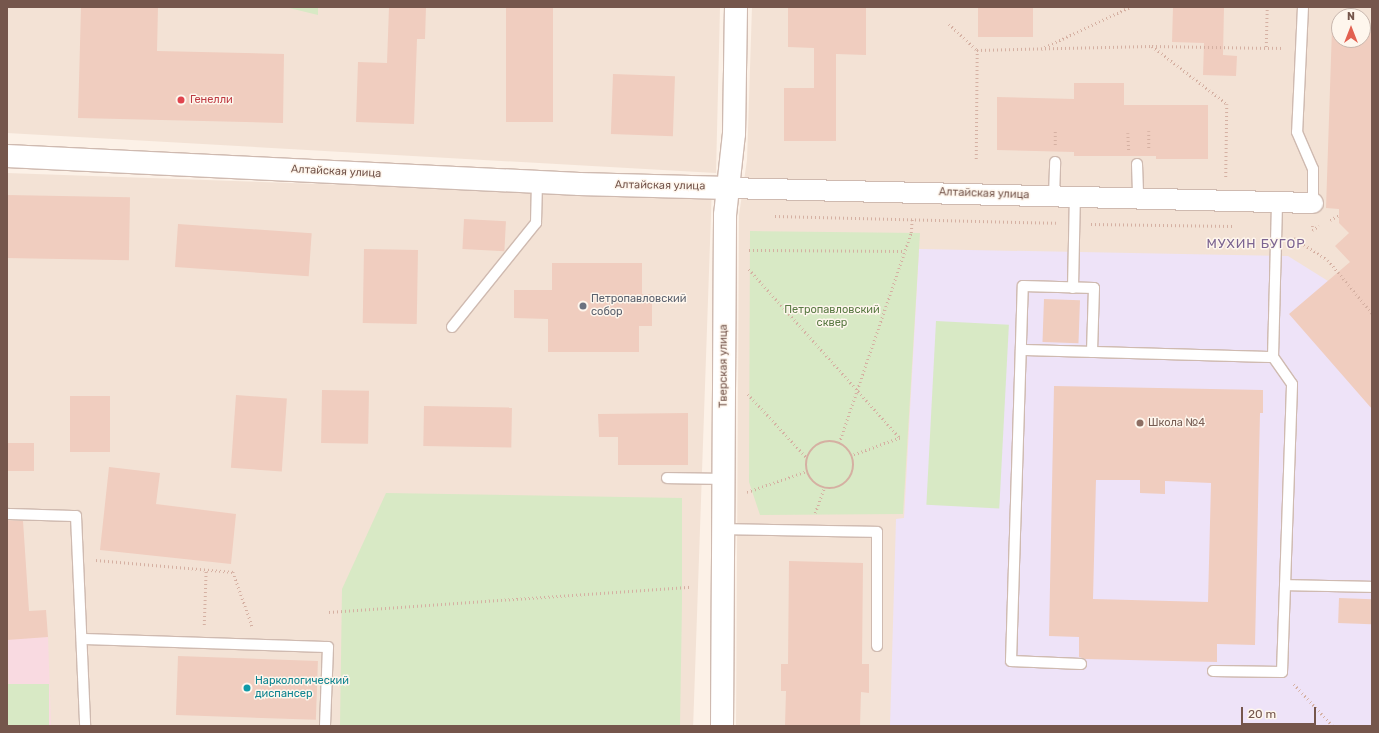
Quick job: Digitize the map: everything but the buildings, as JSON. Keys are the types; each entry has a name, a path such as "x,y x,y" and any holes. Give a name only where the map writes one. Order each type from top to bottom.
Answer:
{"main road":[{"name":"Тверская улица","path":"722,726 725,215 734,134 736,7"},
{"name":"Алтайская улица","path":"7,156 537,182 728,188"}],"street":[{"name":"Алтайская улица","path":"728,188 1313,203"}],"lane":[{"path":"1303,7 1297,132 1313,169 1313,203"},
{"path":"1054,162 1054,196"},
{"path":"1138,164 1138,198"},
{"path":"452,327 536,223 537,182"},
{"path":"1073,288 1074,196"},
{"path":"1213,671 1282,672 1292,384 1273,357 1277,202"},
{"path":"1081,664 1011,661 1023,286 1094,288 1092,352"},
{"path":"1021,350 1273,357"},
{"path":"667,478 723,479"},
{"path":"7,514 76,516 85,726"},
{"path":"723,529 876,532 876,646"},
{"path":"1285,585 1372,587"},
{"path":"82,639 328,647 325,726"}],"path":[{"path":"1038,50 1130,7"},
{"path":"949,24 977,50 1038,50 1152,46 1266,47 1267,7"},
{"path":"1152,46 1227,104 1226,201"},
{"path":"976,159 977,50"},
{"path":"1149,131 1149,151"},
{"path":"775,216 1238,226"},
{"path":"839,444 911,233"},
{"path":"1307,247 1328,260 1372,313"},
{"path":"747,250 904,251"},
{"path":"747,267 900,438 851,456"},
{"path":"746,391 808,458"},
{"path":"829,442 839,444 848,450 851,456 854,464 853,471 845,484 832,489 824,488 813,482 807,471 808,458 816,446 822,443 829,442"},
{"path":"744,493 807,471"},
{"path":"815,514 824,488"},
{"path":"78,558 234,572 259,645"},
{"path":"203,643 206,570"},
{"path":"329,612 691,587"},
{"path":"1282,672 1333,726"}],"shaded area":[{"path":"7,7 720,7 716,173 7,133"},
{"path":"752,7 1372,7 1372,726 736,726 739,215 747,160"},
{"path":"7,173 712,198 693,726 7,726"},
{"name":"Школа №4","path":"919,249 1288,256 1328,281 1372,332 1372,726 890,726 896,519 904,518"},
{"path":"48,637 51,726 10,726 7,638"}],"green space":[{"path":"285,7 318,7 318,15"},
{"name":"Петропавловский сквер","path":"750,231 920,233 903,514 760,515 749,482"},
{"path":"936,321 1009,325 999,509 926,505"},
{"path":"386,493 682,498 680,726 340,726 342,589"},
{"path":"7,684 49,684 49,726 7,726"}],"place":[{"name":"Генелли","path":"181,100"},
{"name":"Петропавловский собор","path":"583,306"},
{"name":"Школа №4","path":"1140,423"},
{"name":"Наркологический диспансер","path":"247,688"}],"district":[{"name":"МУХИН БУГОР","path":"1256,244"}]}
